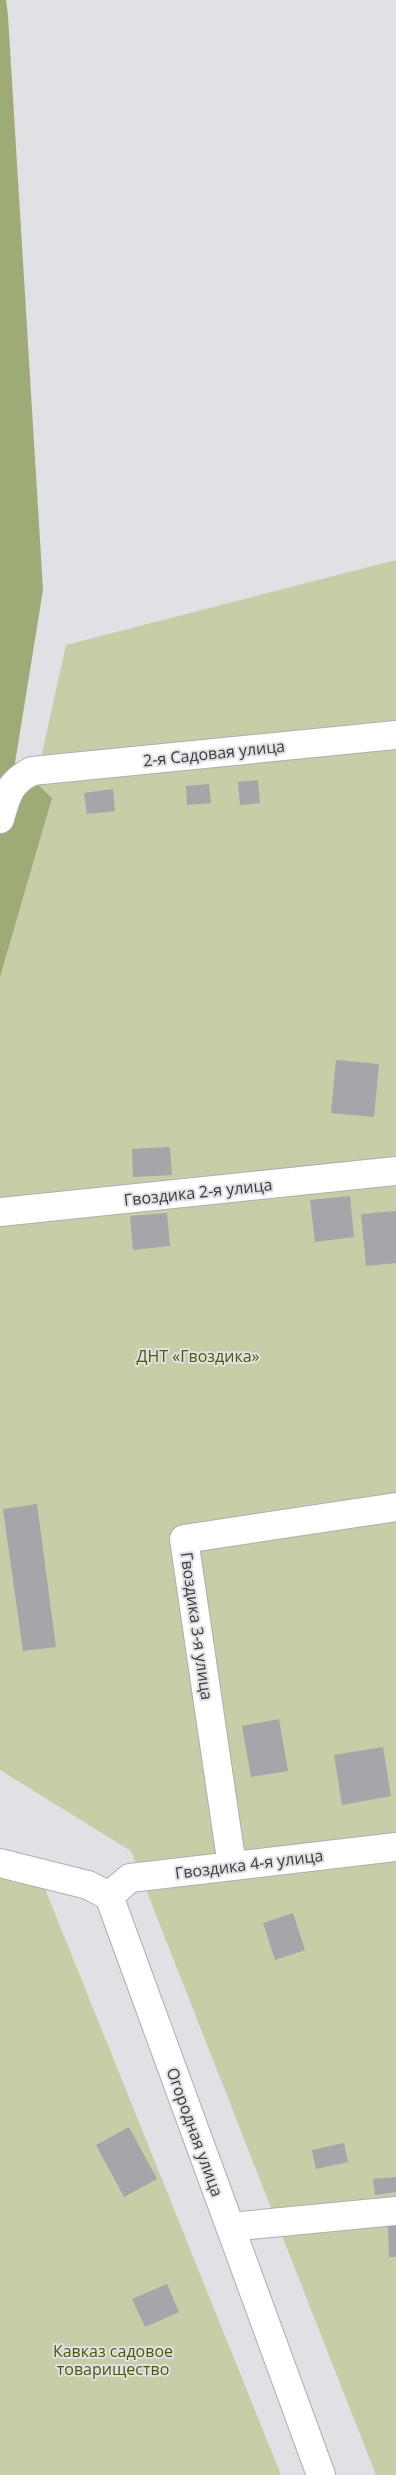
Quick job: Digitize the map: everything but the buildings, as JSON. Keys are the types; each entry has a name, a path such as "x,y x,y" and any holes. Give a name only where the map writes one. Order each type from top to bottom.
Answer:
{"street":[{"name":"2-я Садовая улица","path":"0,819 6,798 16,779 32,770 396,734"},
{"name":"Гвоздика 2-я улица","path":"0,1212 396,1171"},
{"name":"Гвоздика 3-я улица","path":"232,1866 184,1538 396,1507"},
{"name":"Гвоздика 4-я улица","path":"109,1896 130,1878 396,1847"},
{"path":"0,1863 88,1885 109,1896"},
{"name":"Огородная улица","path":"109,1896 321,2475"},
{"path":"230,2227 396,2211"}],"green space":[{"path":"0,0 6,0 8,16 43,590 15,763 52,798 0,977"},
{"name":"ДНТ «Гвоздика»","path":"396,560 396,2475 376,2475 131,1851 0,1770 0,943 66,645"},
{"name":"Кавказ садовое товарищество","path":"0,1847 43,1884 281,2475 0,2475"}]}
